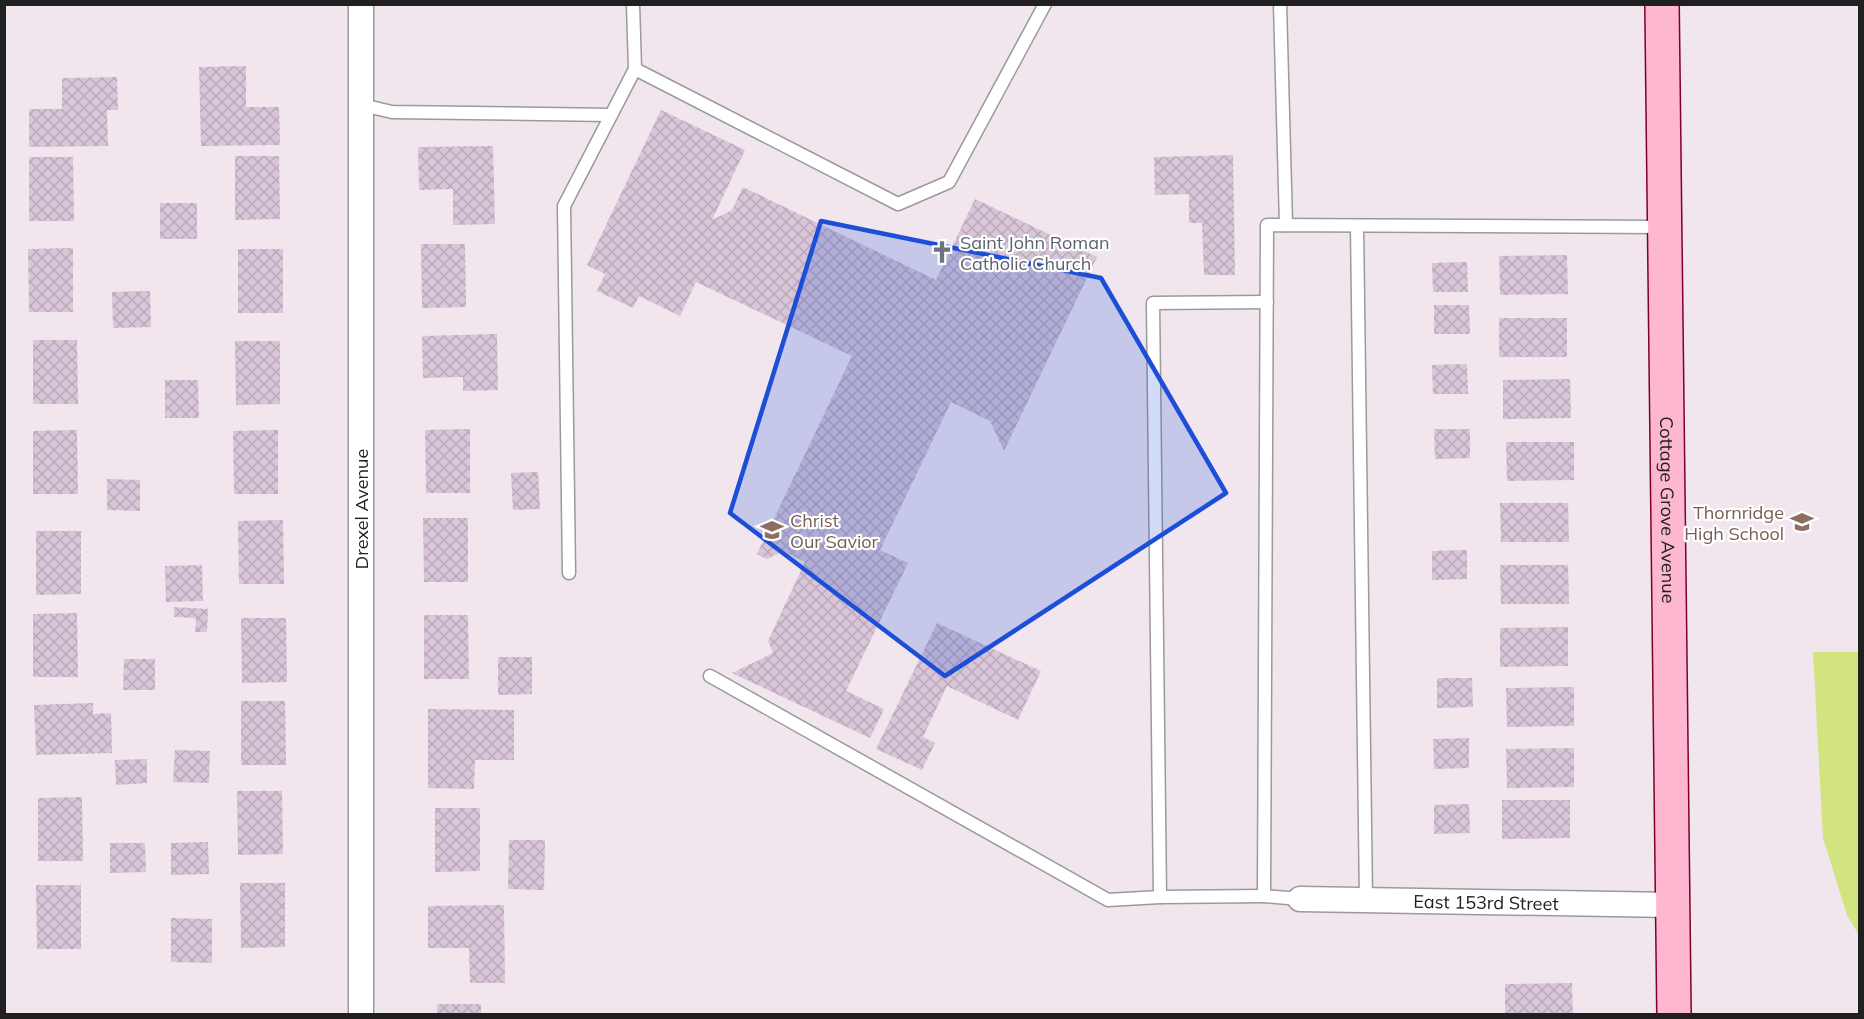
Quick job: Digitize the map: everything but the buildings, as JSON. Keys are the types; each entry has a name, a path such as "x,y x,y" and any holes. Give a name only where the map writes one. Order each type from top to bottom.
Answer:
{"main road":[{"name":"Cottage Grove Avenue","path":"1662,4 1674,1014"}],"street":[{"name":"Drexel Avenue","path":"361,4 361,1014"},
{"name":"East 153rd Street","path":"1300,899 1673,905"}],"lane":[{"path":"569,573 564,206 635,69 633,4"},
{"path":"635,69 898,204 950,182 1045,4"},
{"path":"1280,4 1286,225"},
{"path":"362,105 392,112 611,115"},
{"path":"1264,896 1267,225 1666,227"},
{"path":"1357,226 1366,900"},
{"path":"1160,897 1153,303 1267,302"},
{"path":"710,676 1108,900 1264,896 1300,899"}],"highlighted area":[{"path":"821,221 1101,278 1226,493 945,676 730,513"}],"green space":[{"path":"1813,652 1859,652 1859,935 1847,915 1823,838"}],"place":[{"name":"Saint John Roman Catholic Church","path":"942,252"},
{"name":"Thornridge High School","path":"1802,522"},
{"name":"Christ Our Savior","path":"772,530"}]}
